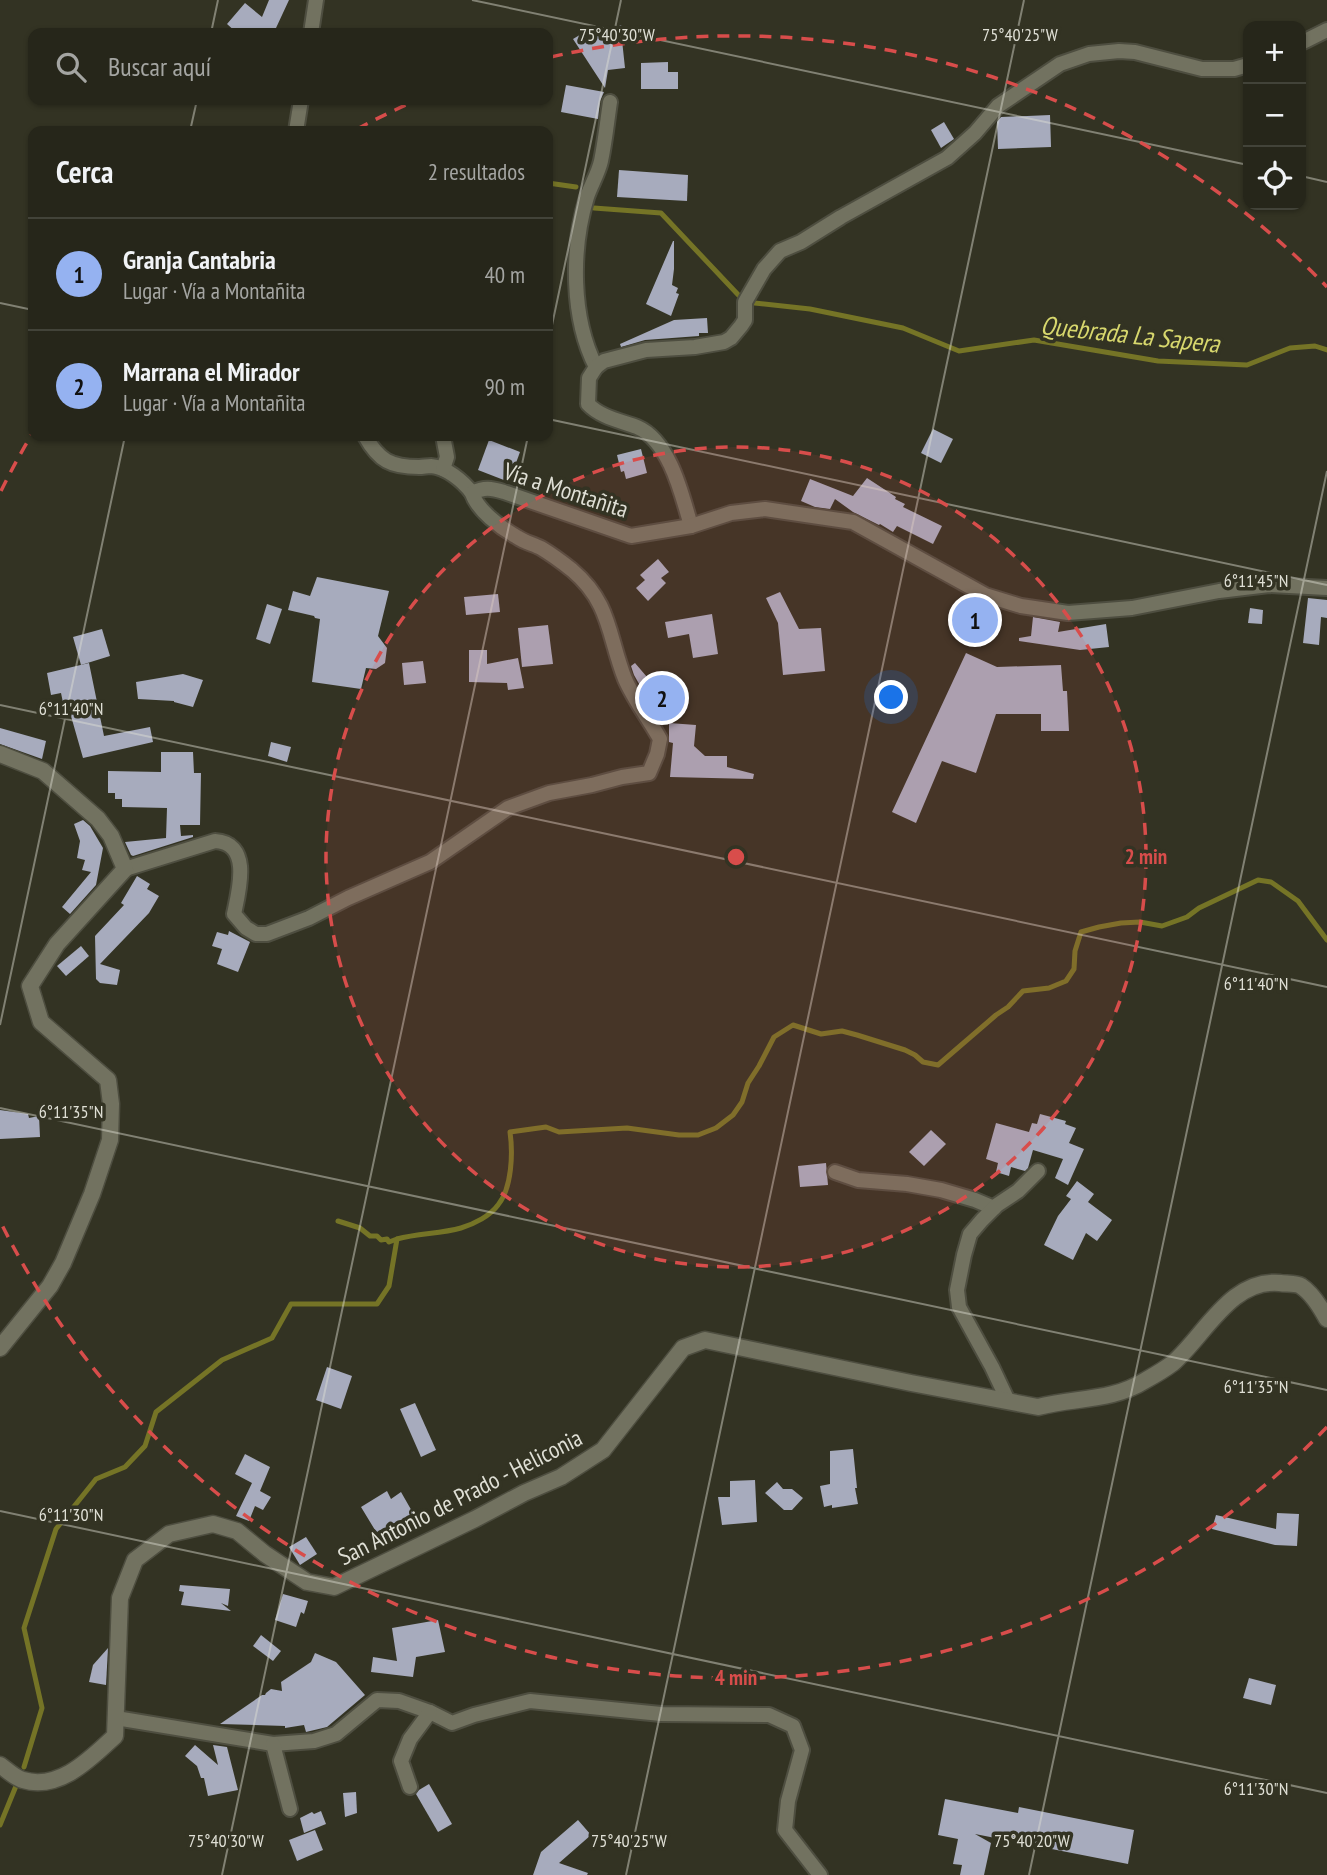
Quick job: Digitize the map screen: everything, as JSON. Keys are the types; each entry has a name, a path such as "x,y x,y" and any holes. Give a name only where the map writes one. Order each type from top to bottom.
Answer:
{"street":[{"path":"312,28 316,0"},
{"path":"1306,40 1327,30"},
{"path":"691,526 676,477 652,435 594,410 588,404 589,378 596,367 604,361 646,350 695,347 724,342 731,338 744,320 745,302 764,269 780,251 801,242 947,159 975,133 998,106 1060,65 1089,54 1119,51 1150,55 1202,69 1243,66"},
{"path":"596,367 580,321 577,251 587,198 600,163 610,102"},
{"path":"297,126 300,105"},
{"path":"368,441 386,462 396,466 432,466 443,469 463,482 472,493"},
{"path":"443,469 447,457 444,441"},
{"name":"Vía a Montañita","path":"125,869 215,841 226,843 235,852 241,866 241,882 234,914 246,928 256,934 267,934 309,918 430,862 508,808 548,793 649,774 660,739 624,676 606,615 593,592 562,563 490,519 472,493 480,489 489,488 631,536 691,526 731,513 765,509 853,522 985,595 1021,606 1068,612 1132,608 1269,585 1327,588"},
{"path":"0,754 43,771 99,820 111,836 125,869 57,944 30,986 41,1022 108,1080 111,1104 110,1140 92,1194 63,1263 50,1286 0,1348"},
{"path":"1008,1401 959,1307 957,1290 970,1234 982,1220 1038,1171"},
{"path":"835,1172 858,1180 941,1190 994,1209"},
{"name":"San Antonio de Prado - Heliconia","path":"0,1765 21,1780 45,1784 82,1766 115,1736 120,1598 135,1560 169,1534 212,1524 237,1531 265,1554 307,1582 334,1587 561,1477 603,1450 683,1348 705,1339 1038,1407 1105,1398 1144,1382 1173,1363 1227,1304 1251,1286 1273,1282 1300,1285 1319,1305 1327,1319"},
{"path":"116,1718 273,1744 314,1741 336,1734 377,1700 399,1701 452,1723 530,1701 661,1714 769,1715 793,1726 802,1750 788,1801 785,1830 820,1875"},
{"path":"410,1787 401,1761 410,1739 430,1712"},
{"path":"273,1744 290,1808"}],"building":[{"path":"269,0 289,0 276,28 231,28 227,24 245,3 262,17"},
{"path":"621,25 627,37 622,40 625,68 608,70 605,88 573,39 593,27 599,36"},
{"path":"668,62 668,72 678,72 678,89 641,89 641,63"},
{"path":"566,85 604,92 598,119 561,112"},
{"path":"1050,115 1051,147 998,149 997,122 1001,117"},
{"path":"944,122 954,139 941,148 931,130"},
{"path":"619,170 688,175 687,201 617,197"},
{"path":"673,241 672,285 678,288 676,293 679,294 671,316 646,304"},
{"path":"707,318 708,333 699,333 699,336 645,340 621,347 620,344 674,320"},
{"path":"933,429 953,439 941,463 921,453"},
{"path":"489,441 520,452 509,482 478,470"},
{"path":"641,449 647,473 626,479 624,471 621,472 617,455"},
{"path":"867,478 905,504 903,507 942,526 933,544 897,526 893,532 853,512 835,499 830,509 801,501 810,479 853,496"},
{"path":"658,559 669,572 661,578 666,583 648,601 636,588 645,580 640,575"},
{"path":"317,577 389,591 378,636 387,648 385,663 376,669 366,668 361,689 312,682 320,619 288,610 293,591 310,596"},
{"path":"780,592 799,629 821,628 825,671 783,675 778,623 766,598"},
{"path":"498,594 500,612 466,615 464,597"},
{"path":"1308,598 1327,600 1327,618 1321,617 1319,645 1303,643"},
{"path":"971,599 995,609 986,630 976,626 969,641 954,635"},
{"path":"267,604 282,609 270,644 256,639"},
{"path":"1250,608 1263,610 1262,624 1248,623"},
{"path":"712,614 718,654 693,658 689,634 668,638 665,622"},
{"path":"1033,617 1060,622 1058,632 1106,624 1109,647 1080,650 1019,641 1019,638 1031,636"},
{"path":"548,625 553,664 522,667 518,628"},
{"path":"102,629 110,656 81,665 73,637"},
{"path":"469,650 487,650 487,664 518,658 524,688 508,690 507,683 469,682"},
{"path":"966,653 997,667 1061,665 1063,691 1067,691 1069,731 1041,731 1041,714 996,714 976,773 942,761 916,823 892,812"},
{"path":"423,661 426,683 404,685 402,663"},
{"path":"89,663 104,736 150,727 153,742 83,758 71,716 66,717 61,693 51,695 47,673"},
{"path":"635,663 653,684 662,677 681,694 675,703 658,717 634,675 631,666"},
{"path":"183,674 203,680 193,707 174,701 138,699 136,682"},
{"path":"669,723 696,725 694,746 705,756 727,756 727,767 754,774 753,779 670,777 673,743 669,742"},
{"path":"0,728 46,741 42,759 0,744"},
{"path":"271,742 291,747 287,762 268,756"},
{"path":"161,752 193,752 194,773 201,773 200,825 180,825 181,836 193,837 133,856 125,842 166,838 167,808 122,807 122,799 115,799 115,793 108,793 108,771 161,772"},
{"path":"83,820 90,826 103,848 96,885 70,914 62,907 91,872 82,870 85,860 77,858 80,841 74,824"},
{"path":"137,876 150,884 147,889 159,896 149,913 100,964 120,970 117,985 100,983 96,979 95,936 124,905 121,903"},
{"path":"229,931 250,942 238,972 217,964 222,949 212,946 217,932 228,935"},
{"path":"81,946 89,956 66,976 57,966"},
{"path":"0,1110 28,1114 29,1118 39,1116 40,1137 0,1139"},
{"path":"1040,1114 1066,1121 1065,1124 1076,1128 1069,1143 1084,1149 1068,1185 1055,1178 1063,1159 1033,1150 1028,1168 1025,1171 1011,1167 1009,1176 996,1172 998,1163 986,1159 996,1123 1029,1132 1032,1123 1037,1124"},
{"path":"931,1130 946,1144 924,1166 909,1152"},
{"path":"826,1163 828,1185 800,1187 798,1166"},
{"path":"1077,1181 1094,1194 1088,1202 1112,1220 1097,1241 1086,1233 1073,1260 1044,1245 1058,1216 1071,1199 1066,1196"},
{"path":"327,1367 352,1376 341,1409 316,1400"},
{"path":"415,1403 436,1450 421,1457 400,1409"},
{"path":"853,1449 858,1504 824,1507 820,1486 830,1484 830,1451"},
{"path":"245,1454 270,1467 260,1491 271,1497 263,1510 255,1506 249,1521 236,1516 252,1483 235,1474"},
{"path":"755,1480 757,1522 722,1525 718,1497 730,1497 730,1481"},
{"path":"777,1482 783,1489 792,1489 803,1498 792,1510 784,1510 765,1493"},
{"path":"387,1491 391,1499 401,1492 413,1513 378,1535 361,1507"},
{"path":"1277,1513 1299,1514 1297,1546 1275,1545 1212,1529 1216,1515 1276,1529"},
{"path":"306,1537 317,1554 300,1565 289,1547"},
{"path":"180,1585 230,1589 228,1606 221,1603 231,1611 181,1605 184,1592 179,1591"},
{"path":"283,1594 308,1601 296,1627 275,1620"},
{"path":"438,1620 445,1652 416,1657 413,1677 371,1672 373,1657 397,1661 392,1628"},
{"path":"261,1635 281,1651 273,1661 253,1646"},
{"path":"108,1648 106,1685 89,1682 93,1665"},
{"path":"315,1653 336,1662 365,1695 327,1727 306,1732 304,1725 285,1728 220,1724 271,1689 282,1691 281,1682 311,1662"},
{"path":"1249,1678 1276,1685 1271,1705 1243,1698"},
{"path":"195,1745 218,1765 213,1745 227,1747 238,1790 208,1796 204,1778 201,1778 197,1766 185,1756"},
{"path":"429,1784 452,1824 438,1832 416,1794"},
{"path":"356,1792 357,1813 345,1817 343,1793"},
{"path":"945,1799 1018,1813 1019,1807 1134,1830 1128,1864 975,1834 991,1843 984,1875 960,1875 962,1865 953,1864 958,1839 938,1835"},
{"path":"321,1811 326,1824 304,1833 300,1818"},
{"path":"578,1820 591,1835 559,1863 588,1873 587,1875 533,1875 541,1852"},
{"path":"315,1830 323,1850 297,1861 289,1840"}],"waterway":[{"name":"Quebrada La Sapera","path":"553,184 576,187"},
{"name":"Quebrada La Sapera","path":"594,208 661,213 745,302 810,309 903,328 959,351 1034,340 1158,361 1247,365 1290,348 1315,346 1327,350"},
{"path":"24,1767 42,1708 24,1628 56,1529 96,1479 125,1467 145,1446 156,1412 222,1360 272,1338 291,1304 377,1304 389,1286 397,1239 461,1228 491,1213 503,1198 509,1180 510,1132 546,1127 559,1132 627,1128 698,1135 716,1128 733,1115 774,1037 793,1025 821,1034 842,1031 857,1035 905,1050 923,1062 938,1065 1008,1007 1023,991 1049,988 1066,981 1074,969 1075,951 1081,932 1121,923 1140,922 1162,926 1187,917 1199,908 1258,880 1271,882 1298,901 1327,940"},
{"path":"338,1221 360,1228 381,1240 387,1239 389,1242 397,1239"},
{"path":"0,1825 16,1786"}],"place":[{"name":"Granja Cantabria","path":"975,620"},
{"name":"Marrana el Mirador","path":"662,698"}]}
